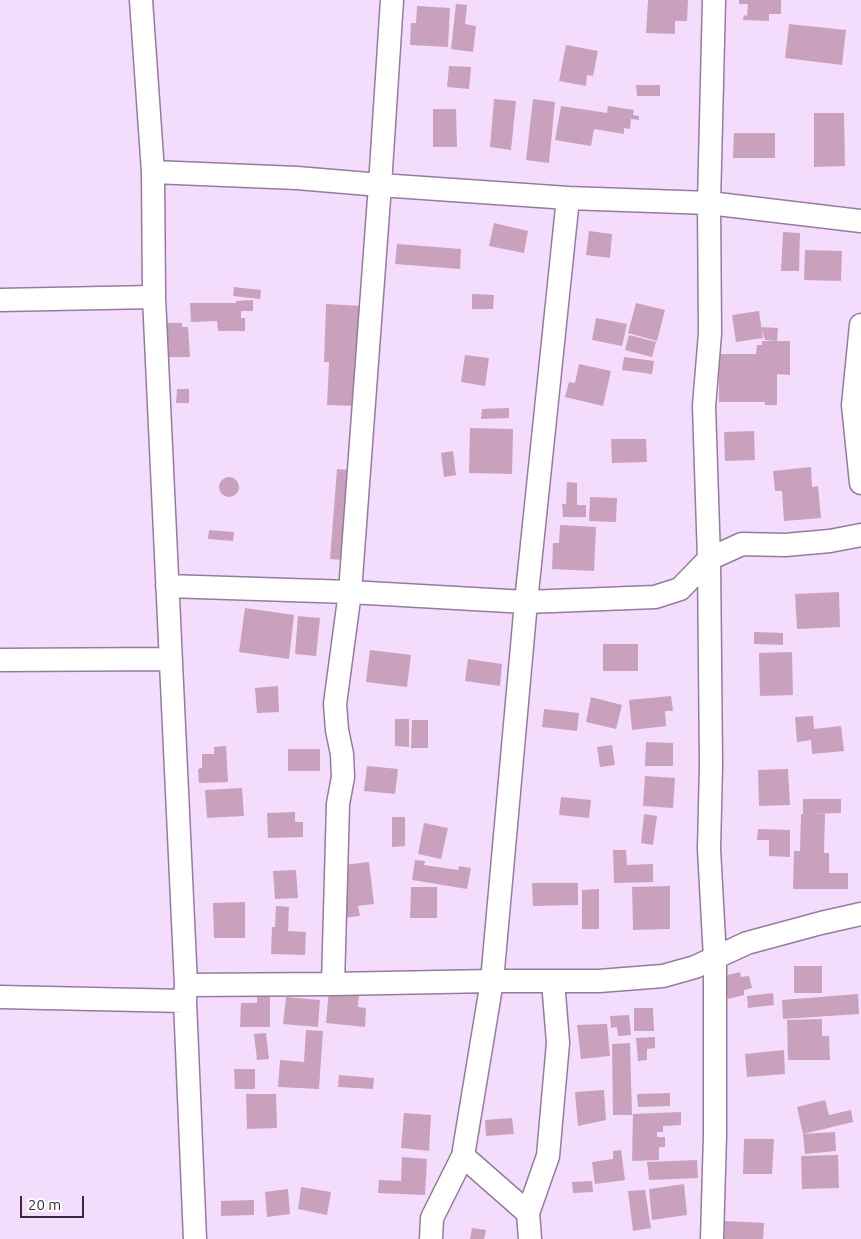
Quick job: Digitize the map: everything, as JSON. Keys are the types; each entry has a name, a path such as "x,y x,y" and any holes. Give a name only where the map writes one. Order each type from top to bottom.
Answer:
{"street":[{"path":"141,0 153,172 154,297 186,993 195,1239"},
{"path":"333,984 338,804 343,777 342,754 337,730 335,704 350,592 392,0"},
{"path":"712,1239 715,1135 715,958 709,849 711,765 709,559 704,406 710,333 709,203 714,0"},
{"path":"153,172 297,178 568,198 709,203 861,221"},
{"path":"431,1239 432,1218 463,1156 492,981 526,602 568,198"},
{"path":"0,300 154,297"},
{"path":"861,325 853,405 861,483"},
{"path":"167,586 350,592 526,602 655,597 680,589 709,559 742,544 785,545 830,541 861,535"},
{"path":"0,660 170,659"},
{"path":"0,997 186,993 333,984 492,981 599,982 663,976 695,967 747,943 861,914"},
{"path":"530,1239 528,1213 548,1156 558,1043 553,981"},
{"path":"463,1156 528,1213"}],"building":[{"path":"648,0 688,0 687,21 675,21 675,34 646,33"},
{"path":"739,0 781,0 781,14 769,14 769,21 743,20 744,15 747,16 748,4 739,4"},
{"path":"456,4 467,5 465,24 476,26 473,52 451,49"},
{"path":"417,6 450,8 448,47 410,45 411,23 416,23"},
{"path":"789,24 846,30 842,65 785,58"},
{"path":"566,45 598,51 593,76 587,75 586,86 559,81"},
{"path":"449,66 471,67 469,89 447,87"},
{"path":"636,85 660,85 660,96 637,96"},
{"path":"494,99 516,101 511,150 490,147"},
{"path":"533,99 555,102 549,163 526,160"},
{"path":"561,106 607,113 608,106 634,110 633,115 639,116 639,120 631,119 630,129 624,128 624,134 594,129 591,146 555,140"},
{"path":"433,109 456,109 457,147 433,147"},
{"path":"814,113 844,113 845,166 814,167"},
{"path":"734,133 775,133 775,158 733,158"},
{"path":"494,223 528,231 524,253 489,246"},
{"path":"589,231 612,234 610,258 586,255"},
{"path":"783,232 800,233 799,271 781,271"},
{"path":"397,244 461,249 460,269 395,264"},
{"path":"805,250 842,251 841,281 804,280"},
{"path":"234,287 261,290 260,299 233,296"},
{"path":"472,294 494,295 493,309 472,309"},
{"path":"253,300 253,311 241,311 241,318 245,318 245,331 218,331 217,321 191,322 190,303 236,303 236,301"},
{"path":"636,303 665,310 657,341 628,333"},
{"path":"326,304 361,306 357,406 327,405 329,362 324,362"},
{"path":"759,311 763,338 736,342 732,315"},
{"path":"596,318 627,324 622,346 592,340"},
{"path":"167,323 182,323 182,327 188,327 190,357 169,357"},
{"path":"761,327 778,328 777,341 765,340"},
{"path":"629,335 656,342 652,357 625,350"},
{"path":"762,341 790,341 790,375 777,374 777,405 765,405 765,402 719,402 719,354 756,354 757,345 762,345"},
{"path":"465,355 489,358 485,386 461,382"},
{"path":"624,357 654,361 652,374 622,370"},
{"path":"579,364 611,371 603,406 565,397 569,382 575,383"},
{"path":"177,389 189,389 189,403 176,403"},
{"path":"509,408 509,418 481,419 482,409"},
{"path":"470,428 513,429 512,474 469,473"},
{"path":"754,431 755,460 725,461 724,432"},
{"path":"611,439 646,439 647,462 612,463"},
{"path":"453,451 456,475 444,477 441,453"},
{"path":"811,467 812,487 818,486 821,518 784,521 782,491 775,491 773,471"},
{"path":"337,469 350,470 343,560 330,559"},
{"path":"225,477 233,477 239,483 239,491 233,497 225,497 219,491 219,483"},
{"path":"567,482 577,483 577,505 586,505 586,517 563,517 562,504 566,504"},
{"path":"590,497 617,498 616,522 589,521"},
{"path":"560,525 596,527 594,571 552,569 553,543 559,543"},
{"path":"209,530 234,532 233,541 208,539"},
{"path":"839,592 840,627 797,629 795,594"},
{"path":"245,608 294,615 289,659 239,652"},
{"path":"298,616 320,618 316,656 295,654"},
{"path":"754,632 783,633 783,645 754,644"},
{"path":"603,644 638,644 638,671 603,671"},
{"path":"370,650 411,655 407,687 366,682"},
{"path":"792,652 793,695 760,696 759,653"},
{"path":"468,659 502,664 500,686 465,681"},
{"path":"278,686 279,712 257,713 255,688"},
{"path":"671,696 673,711 665,711 666,726 632,730 629,700"},
{"path":"591,697 622,705 616,729 586,722"},
{"path":"544,709 579,713 577,731 542,727"},
{"path":"813,716 814,729 841,726 844,751 812,754 811,740 797,742 795,717"},
{"path":"395,719 409,719 409,747 395,746"},
{"path":"412,720 428,720 428,748 411,748"},
{"path":"646,742 673,743 673,766 645,766"},
{"path":"612,745 615,765 600,767 597,747"},
{"path":"226,746 228,782 199,783 198,769 202,768 202,754 214,754 214,747"},
{"path":"288,749 320,749 320,771 288,771"},
{"path":"367,766 398,769 395,794 364,791"},
{"path":"788,769 790,805 759,806 758,770"},
{"path":"645,776 675,778 673,808 643,806"},
{"path":"242,788 244,816 207,818 205,790"},
{"path":"561,797 591,800 589,818 559,815"},
{"path":"803,799 841,799 841,813 809,814 825,814 824,853 829,853 829,873 848,873 848,889 793,889 794,851 800,851"},
{"path":"295,812 295,822 303,822 303,837 268,838 267,813"},
{"path":"644,814 657,816 653,845 641,843"},
{"path":"392,817 405,817 405,846 392,847"},
{"path":"424,823 448,828 441,859 418,854"},
{"path":"758,829 790,830 790,857 769,856 769,840 757,840"},
{"path":"613,850 626,850 627,865 653,864 653,882 614,883"},
{"path":"415,860 425,861 424,865 458,870 459,866 471,868 467,889 412,880"},
{"path":"369,862 374,904 358,906 360,916 342,918 336,866"},
{"path":"296,870 298,898 275,899 273,871"},
{"path":"532,883 578,883 578,905 533,906"},
{"path":"670,886 670,929 633,930 632,887"},
{"path":"411,887 437,887 437,918 410,918"},
{"path":"599,889 599,929 582,929 582,890"},
{"path":"245,902 245,938 214,938 213,903"},
{"path":"276,906 289,907 288,931 306,932 305,955 271,954 272,927 275,927"},
{"path":"794,966 822,966 822,993 794,993"},
{"path":"740,972 741,977 749,976 752,988 744,990 744,995 728,999 723,976"},
{"path":"329,990 359,993 358,1007 366,1008 365,1027 326,1023"},
{"path":"257,992 270,992 270,1027 240,1027 241,1003 257,1003"},
{"path":"773,993 774,1005 748,1008 747,996"},
{"path":"858,994 859,1014 783,1019 782,1000"},
{"path":"286,997 320,1000 318,1027 283,1024"},
{"path":"634,1008 653,1008 654,1031 634,1031"},
{"path":"629,1015 631,1035 618,1036 617,1027 611,1028 610,1016"},
{"path":"822,1019 822,1036 829,1036 830,1060 788,1060 787,1020"},
{"path":"607,1024 610,1056 581,1059 577,1025"},
{"path":"306,1030 323,1031 319,1089 278,1087 280,1060 304,1062"},
{"path":"266,1033 269,1059 257,1060 254,1034"},
{"path":"655,1037 655,1048 647,1049 647,1060 638,1061 636,1038"},
{"path":"630,1043 632,1115 613,1115 612,1044"},
{"path":"784,1050 785,1074 747,1077 745,1054"},
{"path":"234,1069 255,1069 255,1089 235,1089"},
{"path":"339,1075 374,1078 373,1089 338,1087"},
{"path":"604,1090 606,1120 578,1126 575,1092"},
{"path":"670,1093 670,1106 638,1107 637,1094"},
{"path":"246,1094 276,1094 277,1128 247,1129"},
{"path":"825,1100 829,1115 851,1110 853,1122 803,1134 797,1107"},
{"path":"681,1112 681,1125 663,1126 663,1132 657,1132 657,1137 665,1137 665,1147 659,1147 659,1160 632,1161 633,1114"},
{"path":"404,1113 431,1115 429,1151 401,1148"},
{"path":"512,1118 514,1134 486,1136 485,1120"},
{"path":"835,1132 836,1151 805,1154 803,1134"},
{"path":"744,1139 774,1139 772,1174 743,1174"},
{"path":"621,1150 625,1180 595,1184 592,1162 613,1159 613,1151"},
{"path":"838,1155 839,1188 802,1189 801,1156"},
{"path":"402,1157 427,1159 425,1195 378,1193 379,1180 401,1181"},
{"path":"697,1160 698,1178 649,1180 647,1162"},
{"path":"592,1181 593,1192 573,1193 572,1182"},
{"path":"684,1184 687,1215 652,1220 649,1189"},
{"path":"301,1187 331,1192 327,1215 298,1209"},
{"path":"288,1189 290,1214 267,1217 265,1192"},
{"path":"645,1190 651,1228 633,1231 628,1191"},
{"path":"254,1200 254,1215 221,1216 221,1201"},
{"path":"725,1221 764,1223 763,1239 724,1239"},
{"path":"472,1228 486,1230 484,1239 470,1239"}]}
